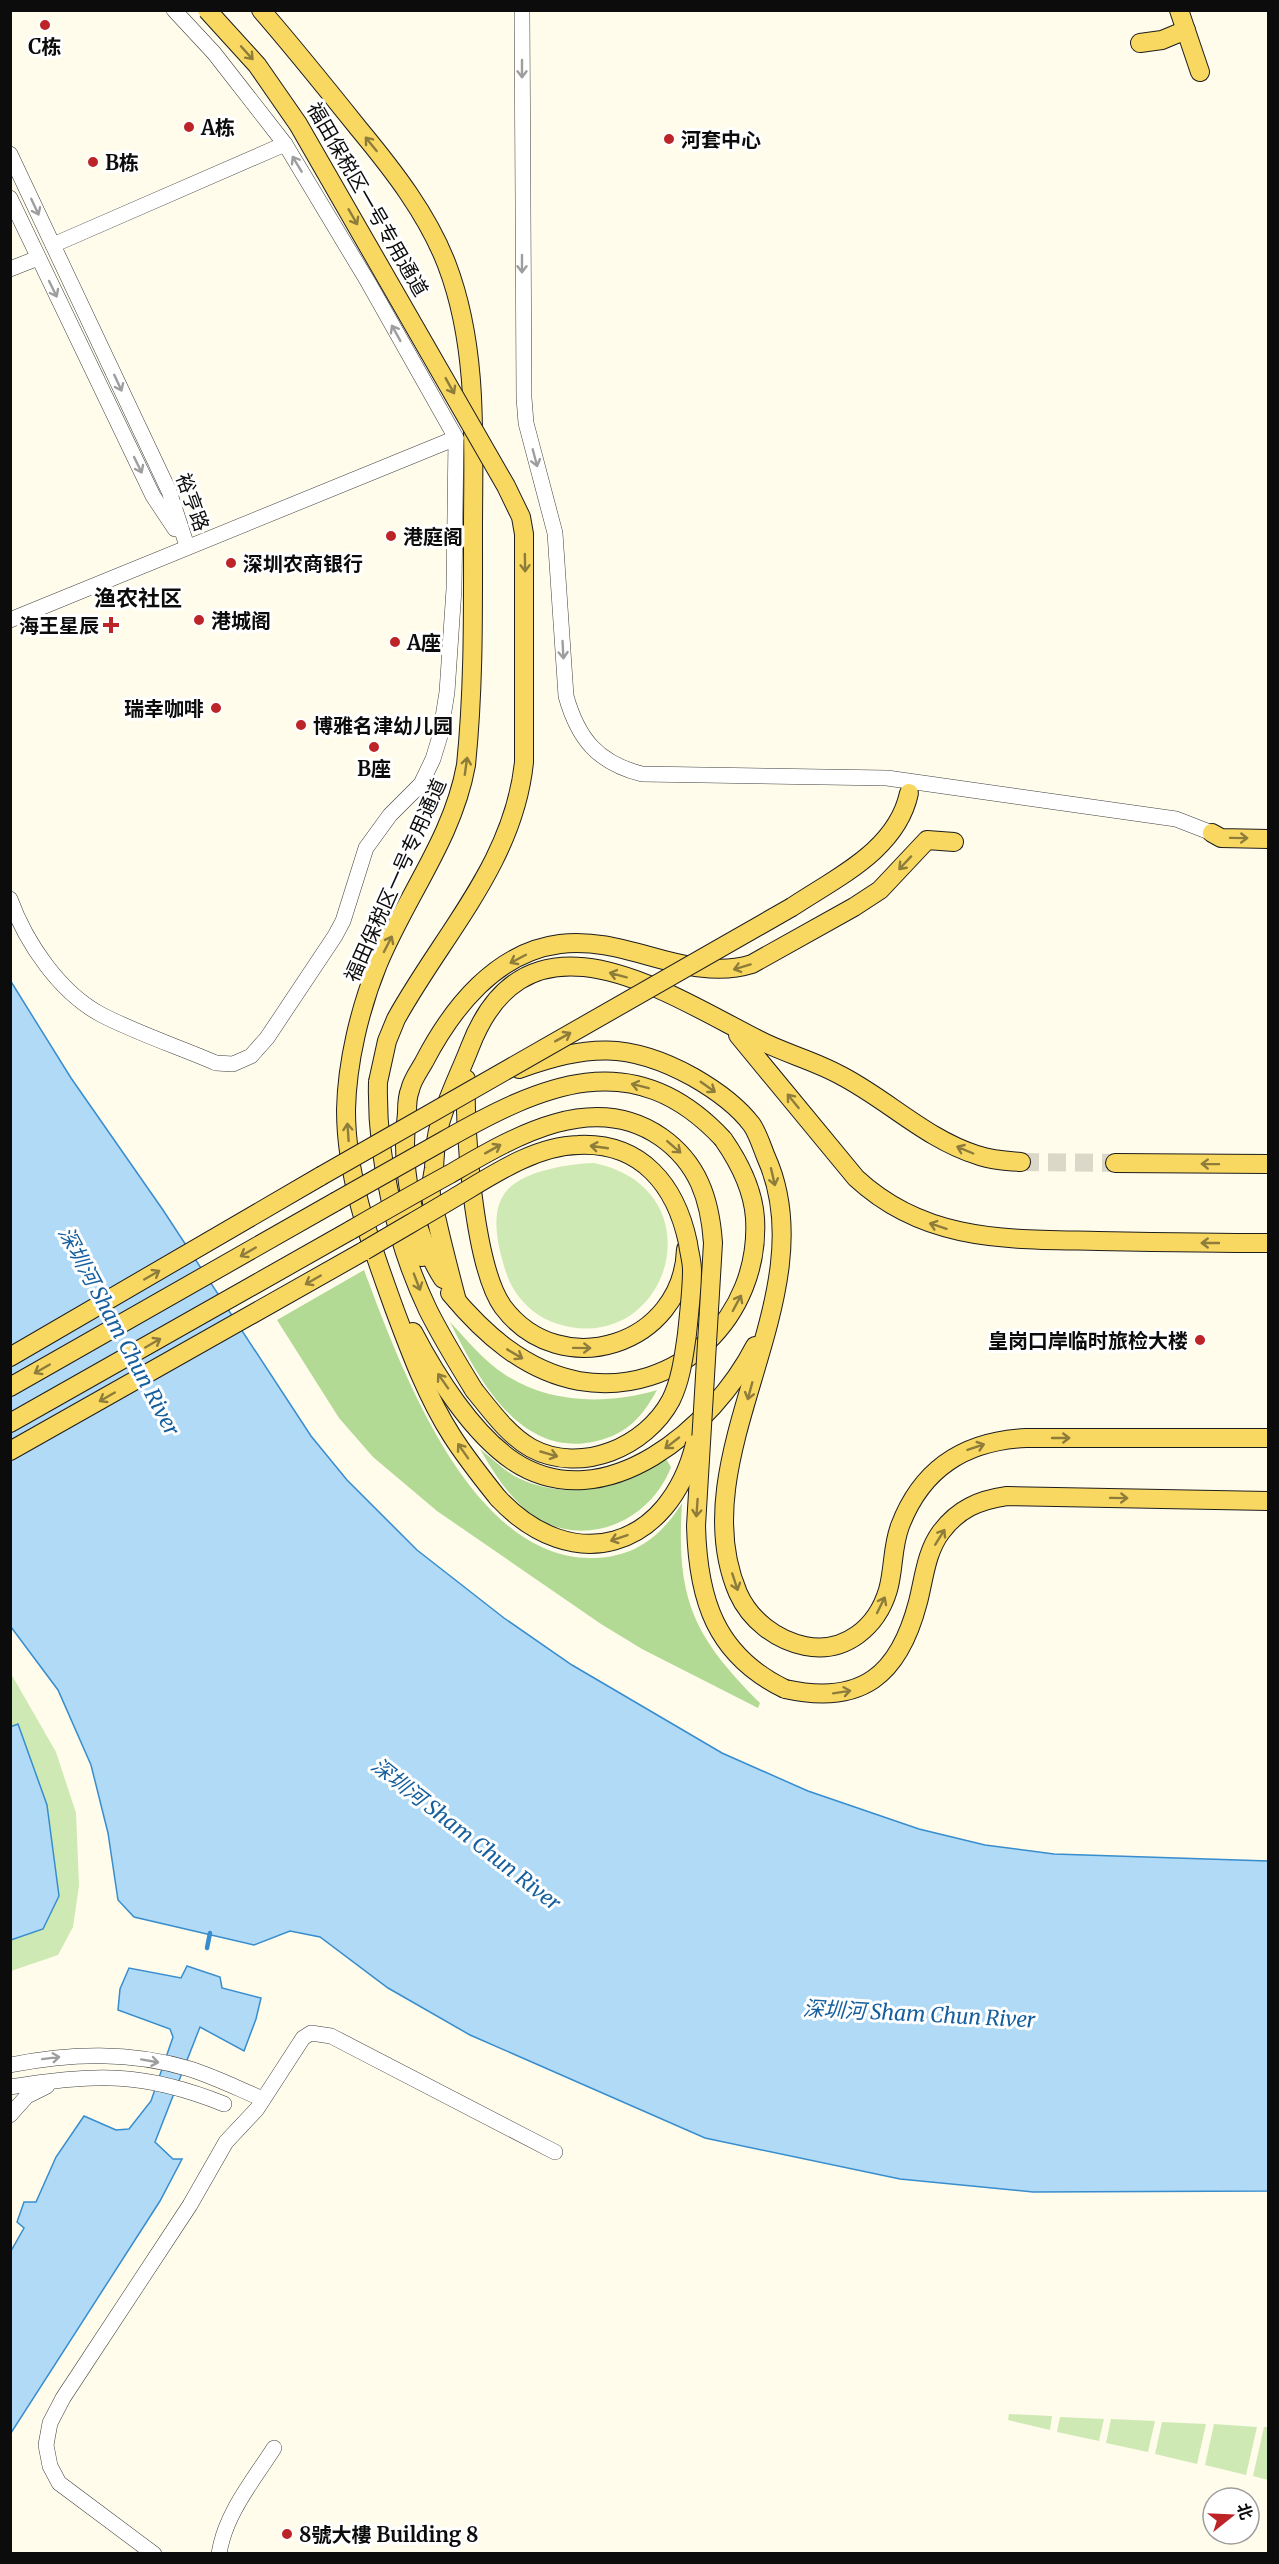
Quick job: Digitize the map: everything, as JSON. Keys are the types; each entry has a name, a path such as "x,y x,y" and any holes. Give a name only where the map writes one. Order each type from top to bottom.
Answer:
{"main road":[{"name":"福田保税区一号专用通道","path":"207,10 257,64 298,124 506,486 520,517 524,534 524,762 518,799 496,859 396,1019 387,1041 378,1082 379,1126 392,1204"},
{"name":"福田保税区一号专用通道","path":"261,10 306,62 382,158 429,226 447,264 461,308 469,350 472,604 469,732 463,784 435,853 378,963 363,1009 348,1083 347,1121 352,1172 361,1212 417,1367 434,1403 452,1436 498,1498 522,1521 555,1539 574,1544 593,1544 627,1536 656,1516 676,1490 694,1449 704,1408"},
{"path":"1179,10 1200,72"},
{"path":"1140,43 1162,40 1186,30"},
{"path":"10,1357 475,1086 792,907 873,854 903,818 909,794"},
{"path":"1212,833 1221,838 1269,839"},
{"path":"457,1301 437,1270 414,1212 405,1164 405,1122 410,1090 430,1050 462,1002 483,982 520,957 547,946 573,943 626,950 702,969 734,969 752,964 880,890 927,840 954,842"},
{"path":"457,1301 431,1195 439,1128 476,1031 486,1012 512,984 544,970 568,965 587,967 631,978 724,1021 759,1041 840,1074 922,1128 959,1149 997,1160 1022,1162"},
{"path":"724,1021 754,1053 856,1178 880,1198 927,1222 963,1233 1008,1239 1269,1244"},
{"path":"476,1031 467,1077 465,1105 467,1141 480,1240 491,1286 503,1306 517,1322 552,1343 573,1348 596,1348 634,1336 663,1312 674,1296 682,1276 686,1239 684,1223"},
{"path":"475,1086 536,1063 574,1052 597,1049 624,1051 651,1057 704,1083 729,1102 752,1126 771,1168 779,1203 783,1246 780,1272 730,1467 725,1536 733,1577 746,1606 759,1622 787,1640 807,1646 832,1647 850,1641 867,1626 878,1612 885,1597 898,1530 910,1505 934,1472 953,1457 969,1449 990,1443 1026,1438 1269,1438"},
{"path":"10,1387 507,1106 564,1086 593,1081 615,1081 660,1091 686,1104 704,1118 736,1158 748,1185 755,1216 754,1248 748,1278 736,1306 720,1330 695,1353 654,1375 630,1381 603,1383 578,1380 552,1373 508,1350 487,1334 419,1253 392,1204"},
{"path":"10,1424 495,1148 546,1125 586,1117 621,1120 647,1129 673,1145 687,1159 698,1177 711,1219 713,1265 696,1526 696,1557 708,1609 733,1652 759,1674 785,1689 806,1694 850,1691 866,1684 882,1672 896,1658 905,1643 926,1568 940,1534 966,1508 982,1500 1007,1496 1269,1501"},
{"path":"10,1451 364,1251 512,1166 556,1149 576,1145 600,1146 637,1159 652,1170 667,1187 684,1223 692,1268 688,1324 679,1377 672,1399 659,1418 637,1438 606,1454 586,1458 569,1459 549,1455 515,1437 474,1390 428,1309 408,1257 392,1204"},
{"path":"1115,1163 1269,1164"},
{"path":"379,1266 439,1377 481,1432 514,1462 529,1469 549,1477 586,1479 621,1472 645,1462 688,1429 733,1382 756,1345 768,1312 782,1231"}],"street":[{"path":"10,899 35,950 69,991 101,1014 216,1063 233,1064 251,1056 267,1038 335,936 343,921 366,848 390,815 421,784 433,759 440,736 447,692 454,589 456,438 368,282 285,144 214,53 174,10"},
{"path":"207,10 205,30 214,53"},
{"path":"522,10 526,423 555,533 566,696 573,720 586,741 604,759 622,769 642,774 886,778 1176,819 1212,833"},
{"path":"53,245 285,144"},
{"name":"裕亨路","path":"10,154 169,491 187,546"},
{"name":"裕亨路","path":"10,198 153,496 187,546"},
{"path":"10,269 38,258"},
{"path":"10,620 456,438"},
{"path":"154,2553 59,2483 47,2457 46,2445 50,2423 63,2398 190,2205 226,2142 257,2109 303,2038 311,2033 331,2036 555,2152"},
{"path":"10,2065 51,2057 92,2054 169,2064 191,2070 263,2099"},
{"path":"10,2087 84,2077 126,2077 186,2089 224,2104"},
{"path":"10,2115 27,2096 57,2080"},
{"path":"219,2553 222,2534 229,2519 274,2448"}],"green space":[{"path":"594,1163 633,1179 657,1204 667,1235 664,1267 650,1296 627,1318 594,1328 555,1323 539,1315 524,1303 513,1289 506,1272 496,1224 499,1204 503,1196 519,1180 557,1167"},
{"path":"364,1270 397,1355 419,1403 446,1450 476,1493 511,1528 550,1551 594,1558 608,1557 622,1554 645,1543 665,1526 682,1503 682,1565 686,1591 694,1614 704,1636 719,1657 760,1703 758,1708 642,1649 601,1624 437,1511 373,1457 339,1418 277,1320"},
{"path":"450,1322 496,1368 521,1384 539,1391 578,1399 598,1399 638,1395 657,1390 633,1423 608,1438 570,1444 545,1438 524,1426 505,1410 474,1367"},
{"path":"480,1449 507,1471 525,1481 562,1490 580,1490 616,1483 666,1459 671,1467 661,1487 631,1516 612,1525 592,1530 571,1530 551,1525 531,1514 515,1500"},
{"path":"10,1672 56,1752 76,1813 79,1886 73,1927 58,1955 11,1971"},
{"path":"1009,2414 1052,2416 1050,2430 1008,2420"},
{"path":"1060,2417 1104,2419 1099,2441 1057,2432"},
{"path":"1111,2419 1155,2421 1148,2452 1106,2443"},
{"path":"1162,2422 1206,2424 1197,2464 1155,2454"},
{"path":"1214,2424 1257,2427 1246,2475 1205,2465"},
{"path":"1264,2427 1268,2427 1268,2480 1253,2476"}],"water":[{"name":"深圳河 Sham Chun River","path":"10,980 71,1078 163,1210 311,1436 347,1480 417,1550 504,1618 572,1665 722,1753 808,1791 919,1829 985,1845 1054,1854 1268,1861 1268,2191 1033,2192 900,2179 705,2138 470,2035 388,1988 320,1937 290,1931 254,1945 134,1917 118,1900 108,1833 91,1765 58,1690 11,1627"},
{"path":"18,1724 47,1805 59,1896 43,1929 11,1940 10,1727"},
{"path":"187,1966 220,1977 222,1988 261,1998 244,2051 200,2027 155,2142 173,2159 182,2159 160,2201 11,2433 11,2251 24,2228 17,2222 24,2202 36,2202 56,2157 84,2116 116,2130 129,2129 151,2101 173,2037 170,2029 118,2010 120,1989 129,1968 181,1978"}],"waterway":[{"path":"207,1948 210,1933"}],"tunnel":[{"path":"1021,1162 1115,1163"}],"place":[{"name":"C栋","path":"45,25"},
{"name":"A栋","path":"189,127"},
{"name":"河套中心","path":"669,139"},
{"name":"B栋","path":"93,162"},
{"name":"港庭阁","path":"391,536"},
{"name":"深圳农商银行","path":"231,563"},
{"name":"港城阁","path":"199,620"},
{"name":"海王星辰","path":"111,625"},
{"name":"A座","path":"395,642"},
{"name":"瑞幸咖啡","path":"216,708"},
{"name":"博雅名津幼儿园","path":"301,725"},
{"name":"B座","path":"374,747"},
{"name":"皇岗口岸临时旅检大楼","path":"1200,1340"},
{"name":"8號大樓 Building 8","path":"287,2534"}],"district":[{"name":"渔农社区","path":"138,598"}]}
